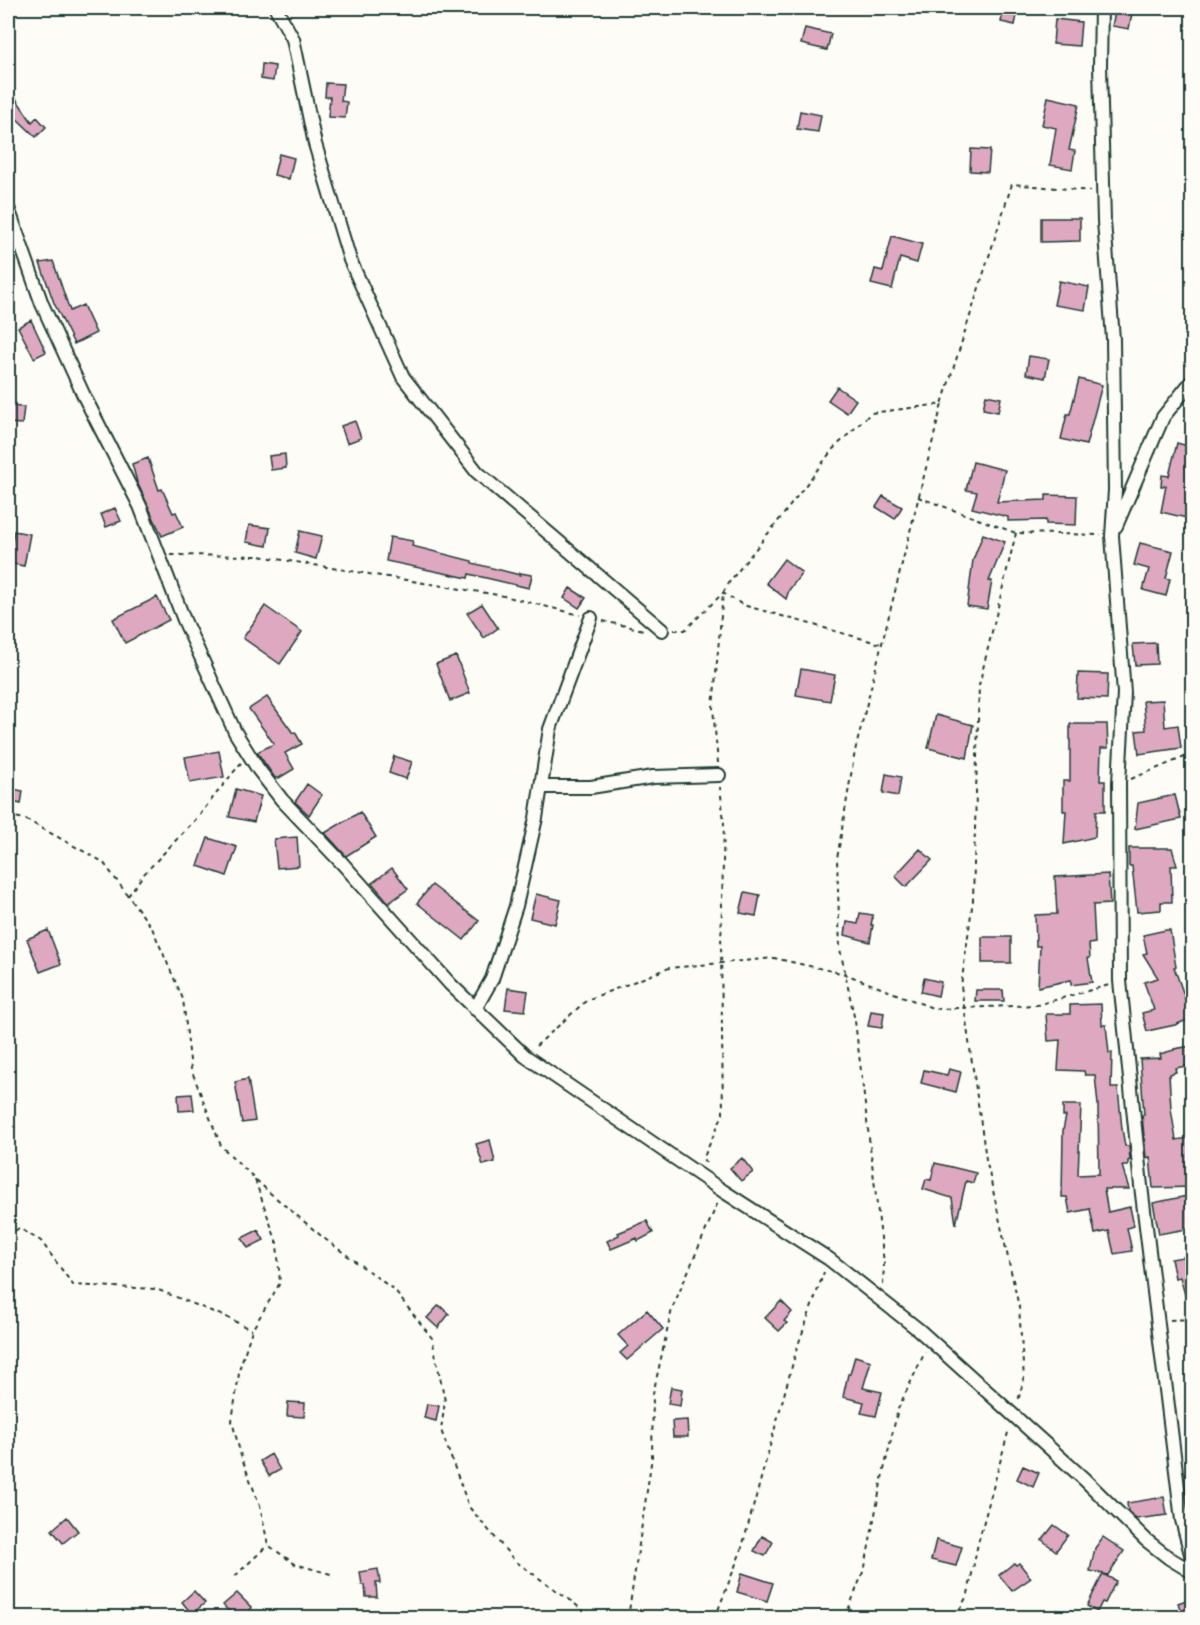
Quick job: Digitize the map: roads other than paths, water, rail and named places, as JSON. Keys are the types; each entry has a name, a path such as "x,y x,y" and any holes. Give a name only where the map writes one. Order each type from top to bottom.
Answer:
{"street":[{"path":"276,8 293,39 315,144 350,260 403,377 477,472 662,630"},
{"path":"1101,8 1103,192 1113,339 1115,490 1112,536 1124,693 1119,783 1120,981 1141,1186 1182,1520 1192,1558"},
{"path":"8,207 42,304 84,396 140,506 184,620 235,732 258,769 282,800 476,1009 525,1056 723,1191 829,1259 931,1341 1084,1479 1146,1540 1192,1572"},
{"path":"1112,536 1163,417 1192,381"},
{"path":"476,1009 492,979 516,906 542,787 550,729 591,618"},
{"path":"542,787 591,787 653,777 719,775"}]}
